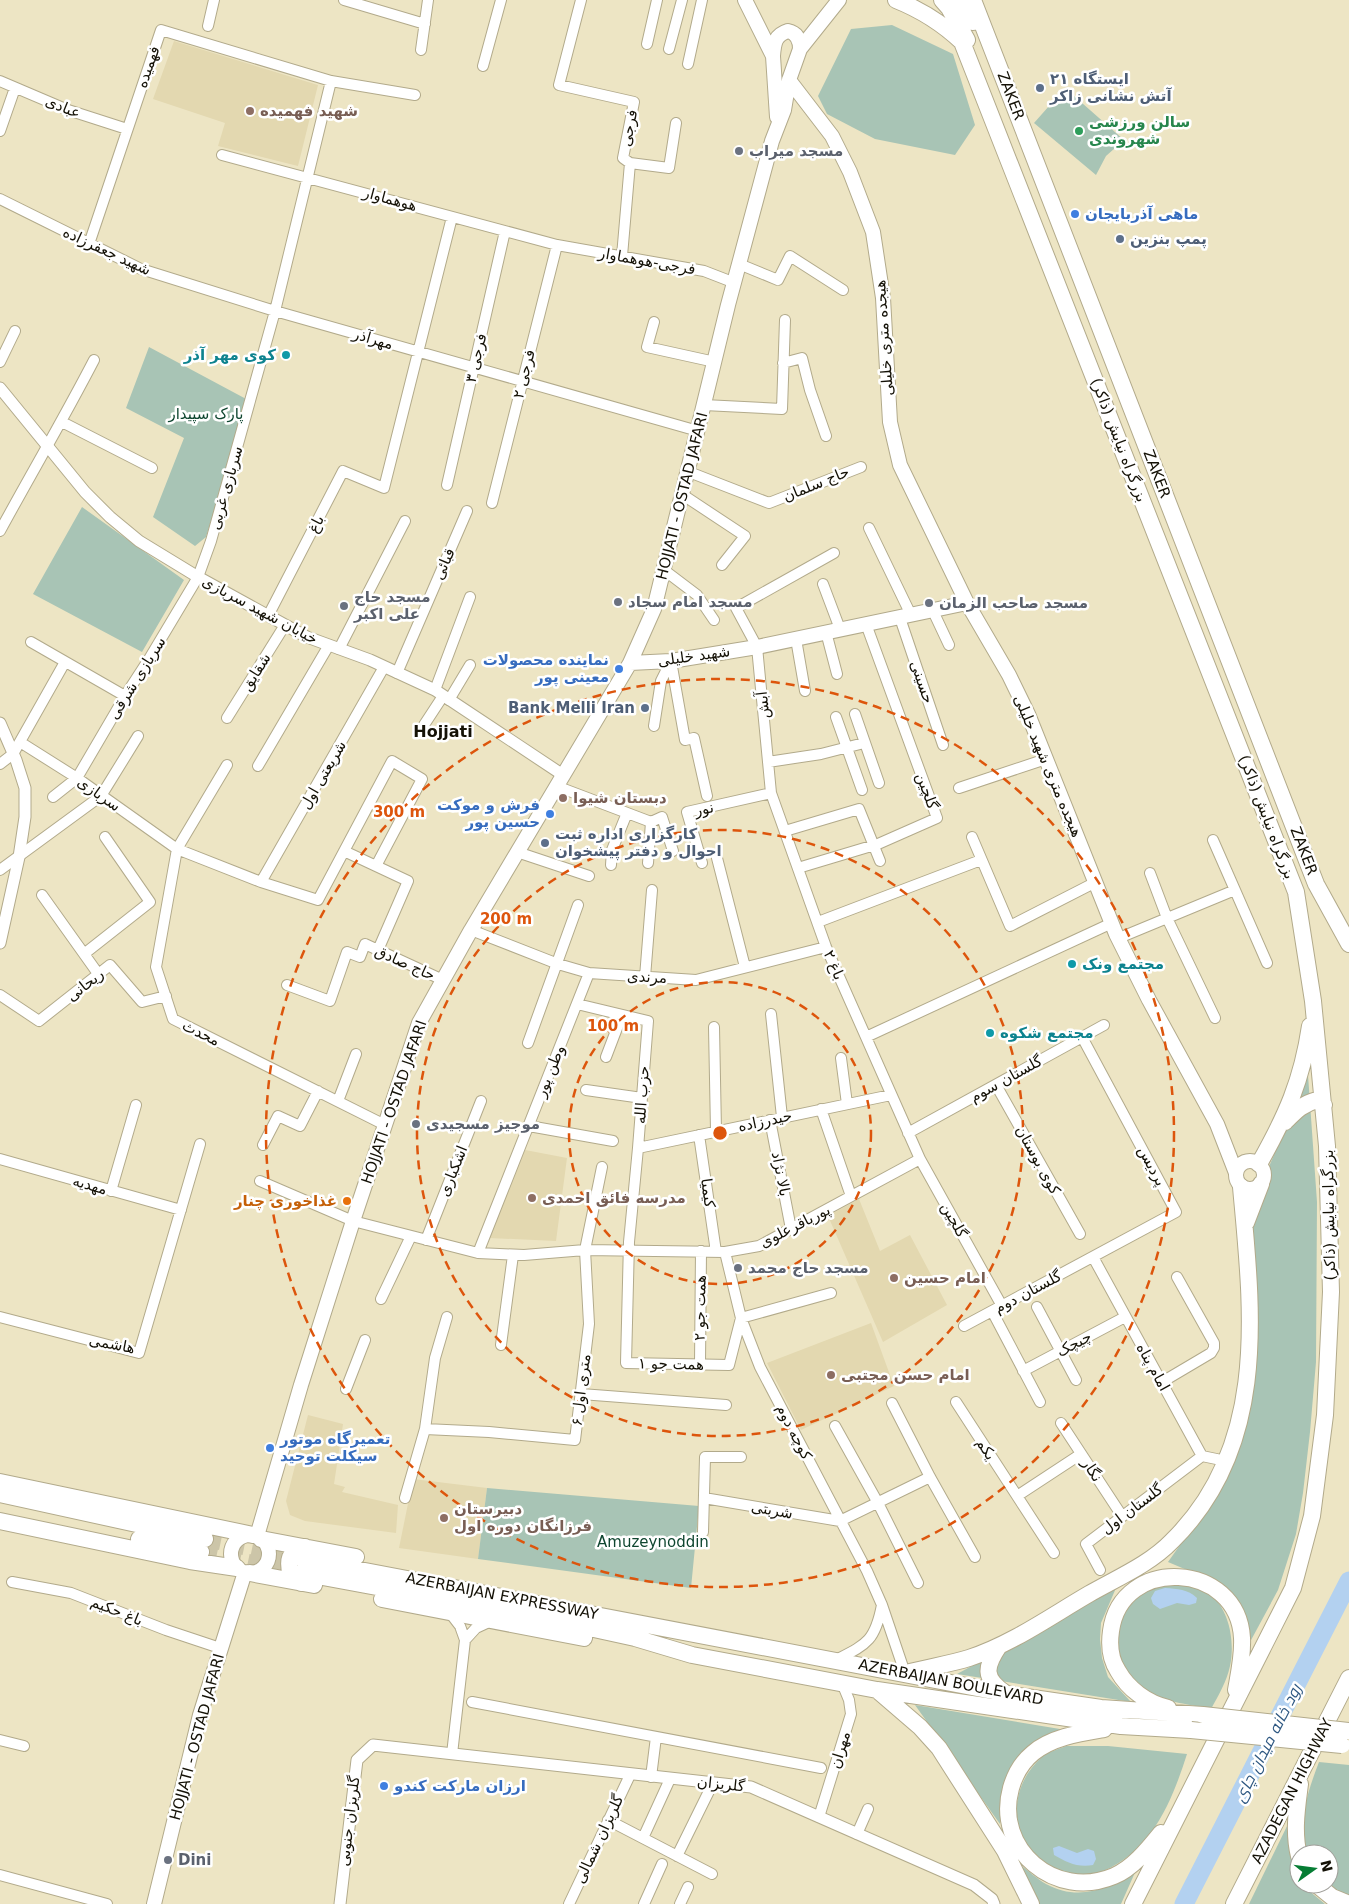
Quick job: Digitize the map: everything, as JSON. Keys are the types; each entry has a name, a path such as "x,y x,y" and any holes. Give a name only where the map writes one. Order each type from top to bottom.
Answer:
{"highway":[{"name":"بزرگراه نیایش (ذاکر)","path":"896,0 932,18 947,28 962,42 1296,892 1313,1001 1328,1146 1331,1292 1325,1415 1312,1516 1293,1588 1234,1705"},
{"path":"937,0 936,6 962,42"},
{"path":"942,0 949,8 972,50 980,72 980,84"},
{"name":"ZAKER","path":"969,1 1003,75 1316,884 1349,944"},
{"path":"1280,1127 1297,1087 1305,1056 1313,1001"},
{"path":"1252,1163 1280,1127 1299,1108 1317,1100 1324,1105"},
{"path":"905,1673 968,1658 999,1646 1147,1560 1172,1542 1195,1515 1218,1479 1226,1461 1234,1440 1245,1396 1250,1347 1250,1291 1239,1180"},
{"path":"1245,1228 1261,1184"},
{"path":"0,1482 199,1523 257,1537 302,1565 450,1613 639,1648 692,1655"},
{"path":"0,1494 199,1551 244,1571 302,1565"},
{"path":"0,1511 199,1551"},
{"path":"0,1521 199,1551"},
{"path":"199,1523 207,1532 209,1542 207,1552 199,1558 199,1551"},
{"name":"AZERBAIJAN EXPRESSWAY","path":"302,1565 702,1634"},
{"name":"AZERBAIJAN EXPRESSWAY","path":"302,1565 635,1638 692,1655"},
{"path":"1133,1904 1179,1812 1234,1705 1242,1637 1237,1614 1224,1595 1205,1582 1184,1576 1161,1578 1140,1585 1123,1600 1112,1620 1109,1643 1114,1665 1125,1684 1142,1697 1164,1707 1203,1715 1347,1742"},
{"name":"AZERBAIJAN BOULEVARD","path":"702,1634 1005,1693 1101,1708 1203,1715"},
{"path":"999,1646 991,1658 988,1672 993,1684 1005,1693"},
{"name":"AZERBAIJAN BOULEVARD","path":"692,1655 877,1690 1121,1726 1347,1742"},
{"name":"AZADEGAN HIGHWAY","path":"1234,1904 1349,1678"},
{"path":"877,1690 920,1727 939,1748 1006,1850 1031,1904"},
{"path":"1121,1726 1082,1733 1053,1741 1033,1753 1016,1773 1008,1802 1010,1828 1022,1852 1041,1871 1065,1882 1091,1883 1116,1875 1143,1855 1179,1812"},
{"path":"1296,1844 1295,1821 1302,1772"},
{"path":"1328,1894 1349,1904"}],"main road":[{"path":"745,0 773,56"},
{"name":"HOJJATI - OSTAD JAFARI","path":"257,1537 291,1418 353,1221 419,1023 470,930 630,663 654,609 739,264 772,142 784,110 789,80 800,49 838,0"},
{"path":"778,128 773,56 775,40 778,35 788,30 796,35 800,42 800,49"},
{"name":"هیجده متری خلیلی","path":"789,80 832,136 850,172 873,232 883,298 890,422 900,465 967,603"},
{"path":"757,647 967,603"},
{"name":"هیجده متری شهید خلیلی","path":"967,603 1028,714 1118,938 1149,1000 1217,1124 1239,1180"},
{"name":"شهید خلیلی","path":"630,663 671,661 757,647"},
{"name":"هیجده متری شهید خلیلی","path":"1217,1124 1252,1163"},
{"path":"1252,1163 1264,1170 1264,1178 1261,1184 1252,1189 1239,1180 1238,1168 1252,1163"},
{"path":"245,1536 257,1537 268,1548 268,1559 261,1569 244,1571 231,1554 233,1546 245,1536"},
{"name":"HOJJATI - OSTAD JAFARI","path":"154,1904 200,1715 244,1571"}],"street":[{"path":"208,26 214,0"},
{"path":"344,0 425,24"},
{"path":"421,50 428,0"},
{"path":"483,66 501,0"},
{"name":"فرجی","path":"581,0 559,85 634,102 623,158 630,163 622,256"},
{"path":"647,44 657,0"},
{"path":"669,49 682,0"},
{"path":"688,64 702,0"},
{"name":"فهمیده","path":"89,244 161,30 331,80"},
{"path":"275,311 331,80 415,95"},
{"name":"عبادی","path":"0,81 74,112 127,130"},
{"path":"0,131 15,88"},
{"path":"630,163 669,168 676,123"},
{"name":"هوهماوار","path":"222,155 557,245"},
{"name":"شهید جعفرزاده","path":"0,199 141,269 275,311"},
{"path":"418,352 452,216"},
{"name":"فرجی ۳","path":"447,486 505,231"},
{"name":"فرجی-هوهماوار","path":"557,245 704,271 735,282"},
{"name":"فرجی ۲","path":"492,503 557,245"},
{"path":"739,264 778,280 790,256 842,290"},
{"name":"مهرآذر","path":"275,311 698,431"},
{"name":"سربازی غربی","path":"198,577 211,540 275,311"},
{"path":"704,405 782,409 785,320"},
{"path":"654,322 647,347 715,362"},
{"path":"0,362 15,331"},
{"name":"باغ","path":"268,616 343,471 384,488 418,352"},
{"path":"784,363 802,358 810,390 826,436"},
{"path":"0,531 62,422 94,360"},
{"name":"خیابان شهید سربازی","path":"0,388 48,444 85,492 110,517 139,541 198,577 307,637 384,667 442,695 560,780"},
{"path":"62,422 152,468"},
{"name":"حاج سلمان","path":"688,472 769,503 861,466"},
{"path":"683,495 745,536 722,565"},
{"name":"قبائی","path":"397,673 467,511"},
{"path":"258,766 334,647 405,521"},
{"name":"حسینی","path":"869,528 906,617 943,745"},
{"path":"757,647 736,608 834,552"},
{"path":"664,570 697,595 714,620"},
{"name":"سربازی شرقی","path":"77,778 198,577"},
{"path":"823,584 833,631 837,674"},
{"path":"442,695 470,597"},
{"path":"933,611 949,645"},
{"name":"گلچین","path":"798,868 874,846 937,818 866,624"},
{"name":"شقایق","path":"227,718 285,625"},
{"path":"796,638 804,691"},
{"path":"31,642 125,696"},
{"name":"آبش","path":"757,647 772,793"},
{"path":"654,726 661,681 671,661"},
{"path":"671,661 685,740 694,738 707,796"},
{"path":"0,764 13,754 65,662"},
{"path":"424,725 442,695 470,665"},
{"name":"شریعتی اول","path":"262,882 384,667"},
{"path":"855,714 879,783"},
{"path":"836,717 862,790"},
{"path":"0,723 25,788 25,817 19,857 0,943"},
{"path":"0,870 101,796 138,736"},
{"name":"سربازی","path":"20,742 77,778 177,849 262,882 318,900 344,851"},
{"path":"768,762 821,754 864,743"},
{"path":"959,788 1046,759"},
{"path":"376,866 422,779 392,761 344,851 376,866 408,881 378,950"},
{"path":"177,849 227,765"},
{"path":"53,797 77,778"},
{"path":"560,780 627,813 651,822 662,817 673,851"},
{"name":"باغ ۲","path":"772,793 826,947 908,1133"},
{"name":"نور","path":"702,863 687,812 772,793"},
{"path":"785,831 859,809 880,861"},
{"path":"610,865 612,850 627,813"},
{"path":"648,863 651,822"},
{"path":"84,954 150,902 105,837"},
{"path":"972,838 1010,926 1096,882"},
{"path":"1213,840 1268,962"},
{"name":"محدث","path":"177,849 156,967 173,1019 385,1125"},
{"path":"517,852 589,876"},
{"path":"717,858 745,967"},
{"path":"818,922 982,860"},
{"path":"1150,873 1167,918 1215,1018"},
{"path":"645,977 652,890"},
{"path":"1118,938 1235,890"},
{"path":"42,895 99,975"},
{"path":"528,1043 578,906"},
{"path":"866,1037 1112,923"},
{"name":"مرندی","path":"470,930 558,964 589,973 696,980 826,947"},
{"name":"حاج صادق","path":"287,985 330,1000 347,952 360,957 365,944 443,980"},
{"name":"ریحانی","path":"0,996 39,1021 110,965 142,1002 166,996"},
{"name":"وطن پور","path":"478,1253 589,973"},
{"name":"حزب الله","path":"577,1004 648,1021 629,1246"},
{"path":"771,1014 782,1117"},
{"path":"606,1057 622,1015"},
{"name":"گلستان سوم","path":"908,1133 1104,1025"},
{"path":"714,1027 716,1131"},
{"name":"پردیس","path":"1082,1037 1176,1212 1093,1258"},
{"path":"338,1101 356,1054"},
{"path":"841,1058 848,1104"},
{"name":"کوی بوستان","path":"996,1085 1080,1234"},
{"path":"586,1090 642,1098"},
{"path":"263,1145 278,1116 300,1126 318,1091"},
{"name":"حیدرزاده","path":"638,1148 891,1095"},
{"name":"اشکباری","path":"426,1240 481,1101"},
{"path":"111,1190 136,1105"},
{"path":"821,1109 851,1196"},
{"name":"بالا نژاد","path":"770,1120 791,1229"},
{"path":"528,1126 613,1141"},
{"name":"گلچین","path":"908,1133 920,1159 1002,1306"},
{"name":"کیمیا","path":"700,1135 721,1252"},
{"path":"181,1210 200,1144"},
{"name":"مهدیه","path":"0,1159 181,1210"},
{"name":"پورباقرعلوی","path":"260,1181 353,1221 478,1253 513,1254 629,1246 721,1252 760,1246 920,1159"},
{"name":"۶ متری اول","path":"424,1429 489,1432 575,1440 588,1324 585,1250 602,1167"},
{"name":"هاشمی","path":"0,1316 139,1353 181,1210"},
{"path":"381,1299 411,1236"},
{"name":"همت جو ۱","path":"629,1246 626,1364 729,1364 741,1318"},
{"name":"همت جو ۲","path":"700,1364 701,1251"},
{"name":"کوچه دوم","path":"721,1252 741,1318 760,1367 867,1571 882,1605 905,1673"},
{"path":"501,1345 513,1254"},
{"name":"گلستان دوم","path":"964,1326 1093,1258"},
{"name":"امام پناه","path":"1093,1258 1202,1456"},
{"path":"1162,1382 1211,1352 1214,1348 1214,1344 1177,1277"},
{"path":"741,1318 831,1293"},
{"path":"1037,1307 1076,1380"},
{"path":"992,1311 1040,1402"},
{"path":"405,1498 424,1429 435,1358 447,1317"},
{"name":"چیچک","path":"1023,1371 1125,1317"},
{"path":"346,1389 365,1340"},
{"path":"581,1394 726,1405"},
{"name":"یکم","path":"956,1402 1054,1553"},
{"path":"892,1403 930,1477 975,1557"},
{"name":"نگار","path":"1061,1423 1122,1516"},
{"path":"835,1426 878,1503 918,1583"},
{"path":"1017,1496 1082,1454"},
{"path":"1202,1456 1226,1461"},
{"name":"گلستان اول","path":"1100,1570 1086,1544 1202,1456"},
{"path":"703,1532 705,1457 741,1457"},
{"path":"840,1521 930,1477"},
{"name":"شربتی","path":"704,1498 840,1521"},
{"name":"باغ حکیم","path":"12,1582 71,1593 166,1630 220,1648"},
{"path":"836,1660 863,1646 878,1627 882,1605"},
{"path":"450,1613 460,1626 466,1640 452,1754"},
{"path":"466,1640 476,1628 491,1620"},
{"name":"مهران","path":"819,1817 851,1714 849,1700 842,1683"},
{"path":"472,1702 821,1768"},
{"path":"651,1777 656,1737"},
{"path":"0,1740 24,1746"},
{"name":"گلریزان","path":"373,1745 751,1787 974,1885 992,1899 994,1904"},
{"name":"گلریزان جنوبی","path":"340,1904 357,1760 373,1745"},
{"name":"گلریزان شمالی","path":"568,1904 630,1775"},
{"path":"643,1838 670,1779"},
{"path":"678,1856 713,1783"},
{"path":"857,1834 868,1809"},
{"path":"608,1820 712,1874"},
{"path":"644,1904 662,1864"},
{"path":"0,1875 107,1904"},
{"path":"680,1904 688,1887"}],"shaded area":[{"name":"شهید فهمیده","path":"174,41 318,85 298,166 218,146 225,123 153,99"},
{"name":"مدرسه فائق احمدی","path":"520,1149 567,1158 556,1241 489,1238"},
{"name":"امام حسین","path":"859,1199 880,1251 910,1235 947,1305 883,1342 828,1216"},
{"name":"امام حسن مجتبی","path":"871,1323 894,1386 801,1430 767,1363"},
{"path":"308,1415 343,1424 334,1484 345,1487 342,1492 398,1505 396,1533 305,1521 290,1515 286,1501"},
{"name":"دبیرستان فرزانگان دوره اول","path":"413,1479 487,1488 478,1559 399,1548"}],"green space":[{"path":"892,25 953,54 975,125 955,155 875,139 827,114 818,96 851,29"},
{"name":"سالن ورزشی شهروندی","path":"1065,88 1124,140 1106,156 1096,175 1034,123"},
{"name":"پارک سپیدار","path":"149,347 248,400 206,537 195,546 153,517 184,438 126,408"},
{"path":"82,507 184,580 142,652 33,594"},
{"path":"1308,1075 1317,1202 1316,1362 1310,1432 1296,1534 1278,1590 1250,1642 1206,1578 1168,1562 1219,1490 1244,1433 1251,1226 1259,1190"},
{"name":"Amuzeynoddin","path":"487,1488 699,1506 691,1588 478,1559"},
{"path":"1189,1583 1210,1594 1217,1601 1226,1618 1231,1637 1232,1647 1229,1672 1211,1709 1184,1704 1149,1693 1135,1682 1125,1670 1117,1649 1118,1631 1124,1613 1135,1598 1152,1588"},
{"path":"1116,1588 1101,1623 1102,1658 1108,1677 1131,1702 957,1674"},
{"path":"915,1705 1066,1730 1008,1776 1002,1792 1000,1824"},
{"path":"1066,1746 1108,1746 1187,1754 1167,1806 1147,1838 1135,1851 1120,1862 1089,1876 1077,1876 1064,1872 1040,1860 1029,1848 1021,1833 1017,1818 1017,1802 1030,1770 1044,1755"},
{"path":"1319,1762 1349,1765 1349,1898 1339,1892 1339,1844 1303,1844 1305,1807"},
{"path":"1288,1824 1290,1844 1289,1894 1313,1894 1325,1904 1249,1904"},
{"path":"1020,1865 1046,1884 1070,1892 1094,1891 1116,1882 1137,1868 1121,1904 1038,1904"}],"water":[{"path":"1165,1588 1190,1593 1197,1598 1196,1603 1189,1605 1177,1603 1160,1609 1153,1604 1151,1598 1155,1591"},
{"path":"1059,1846 1077,1853 1088,1849 1094,1851 1096,1859 1093,1865 1082,1866 1072,1864 1054,1855 1053,1848"}],"waterway":[{"name":"رود خانه میدان چای","path":"1184,1904 1349,1581"}],"tunnel":[{"path":"205,1539 302,1559"},
{"path":"201,1552 301,1573"}],"place":[{"name":"ایستگاه ۲۱ آتش نشانی زاکر","path":"1040,88"},
{"name":"شهید فهمیده","path":"250,111"},
{"name":"سالن ورزشی شهروندی","path":"1079,131"},
{"name":"مسجد میراب","path":"739,151"},
{"name":"ماهی آذربایجان","path":"1075,214"},
{"name":"پمپ بنزین","path":"1120,239"},
{"name":"کوی مهر آذر","path":"286,355"},
{"name":"مسجد امام سجاد","path":"618,602"},
{"name":"مسجد صاحب الزمان","path":"929,603"},
{"name":"مسجد حاج علی اکبر","path":"344,606"},
{"name":"نماینده محصولات معینی پور","path":"619,669"},
{"name":"Bank Melli Iran","path":"645,708"},
{"name":"دبستان شیوا","path":"563,798"},
{"name":"فرش و موکت حسین پور","path":"550,814"},
{"name":"کارگزاری اداره ثبت احوال و دفتر پیشخوان","path":"545,843"},
{"name":"مجتمع ونک","path":"1072,964"},
{"name":"مجتمع شکوه","path":"990,1033"},
{"name":"موجیز مسجیدی","path":"416,1124"},
{"name":"مدرسه فائق احمدی","path":"532,1198"},
{"name":"غذاخوری چنار","path":"347,1201"},
{"name":"مسجد حاج محمد","path":"738,1268"},
{"name":"امام حسین","path":"894,1278"},
{"name":"امام حسن مجتبی","path":"831,1375"},
{"name":"تعمیرگاه موتور سیکلت توحید","path":"270,1448"},
{"name":"دبیرستان فرزانگان دوره اول","path":"444,1518"},
{"name":"ارزان مارکت کندو","path":"384,1786"},
{"name":"Dini","path":"168,1860"}],"district":[{"name":"Hojjati","path":"443,731"}]}
